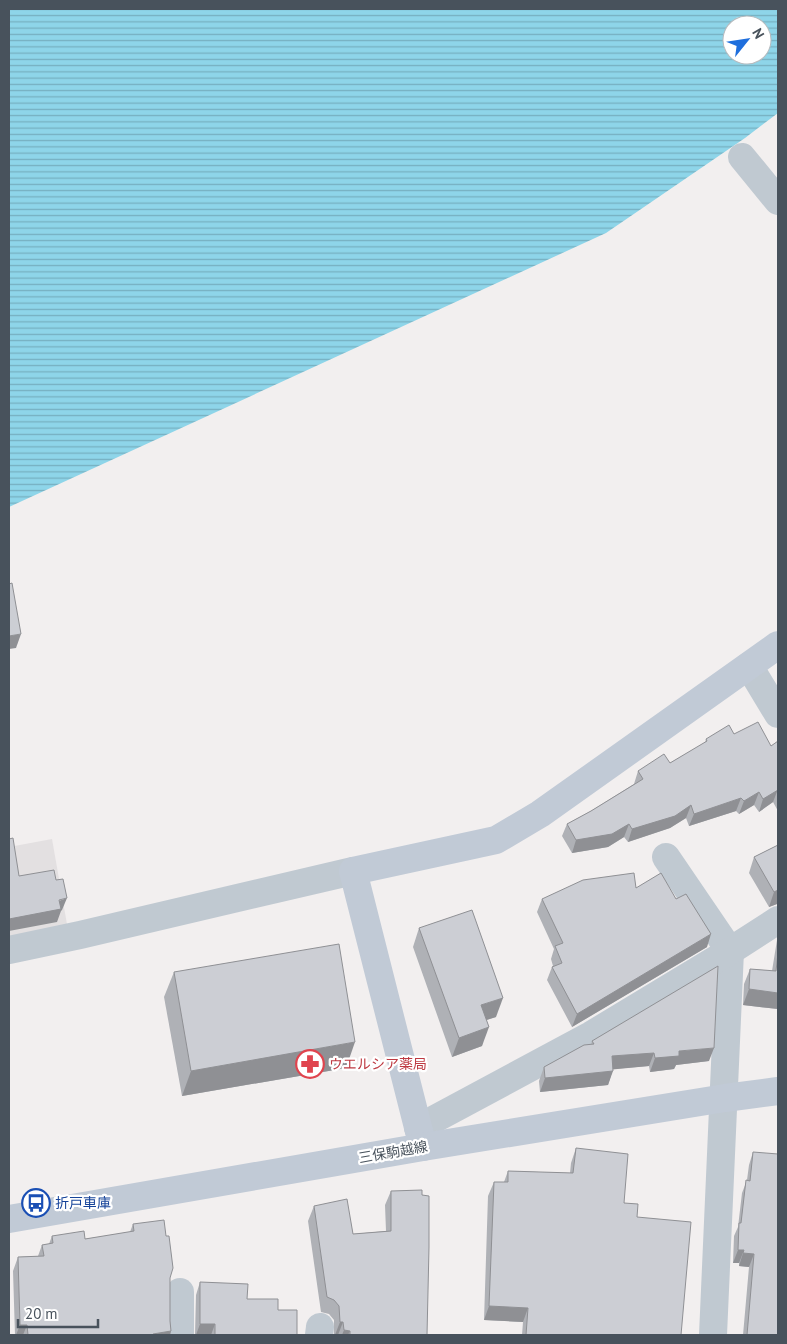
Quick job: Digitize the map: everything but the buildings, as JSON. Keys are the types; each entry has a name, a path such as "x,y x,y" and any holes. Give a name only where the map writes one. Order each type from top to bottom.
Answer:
{"main road":[{"path":"421,1138 353,871 496,840 540,814 778,645"},
{"name":"三保駒越線","path":"9,1219 421,1138 778,1091"}],"street":[{"path":"742,157 778,201"},
{"path":"748,666 778,714"},
{"path":"666,856 730,951 725,1098 713,1335"},
{"path":"9,950 353,871"},
{"path":"421,1138 778,920"},
{"path":"180,1292 180,1335"}],"shaded area":[{"path":"52,839 68,930 9,941 9,847"}],"water":[{"path":"9,9 778,9 778,113 745,138 606,233 9,507"}],"place":[{"name":"ウエルシア薬局","path":"310,1064"},
{"name":"折戸車庫","path":"36,1203"}]}
